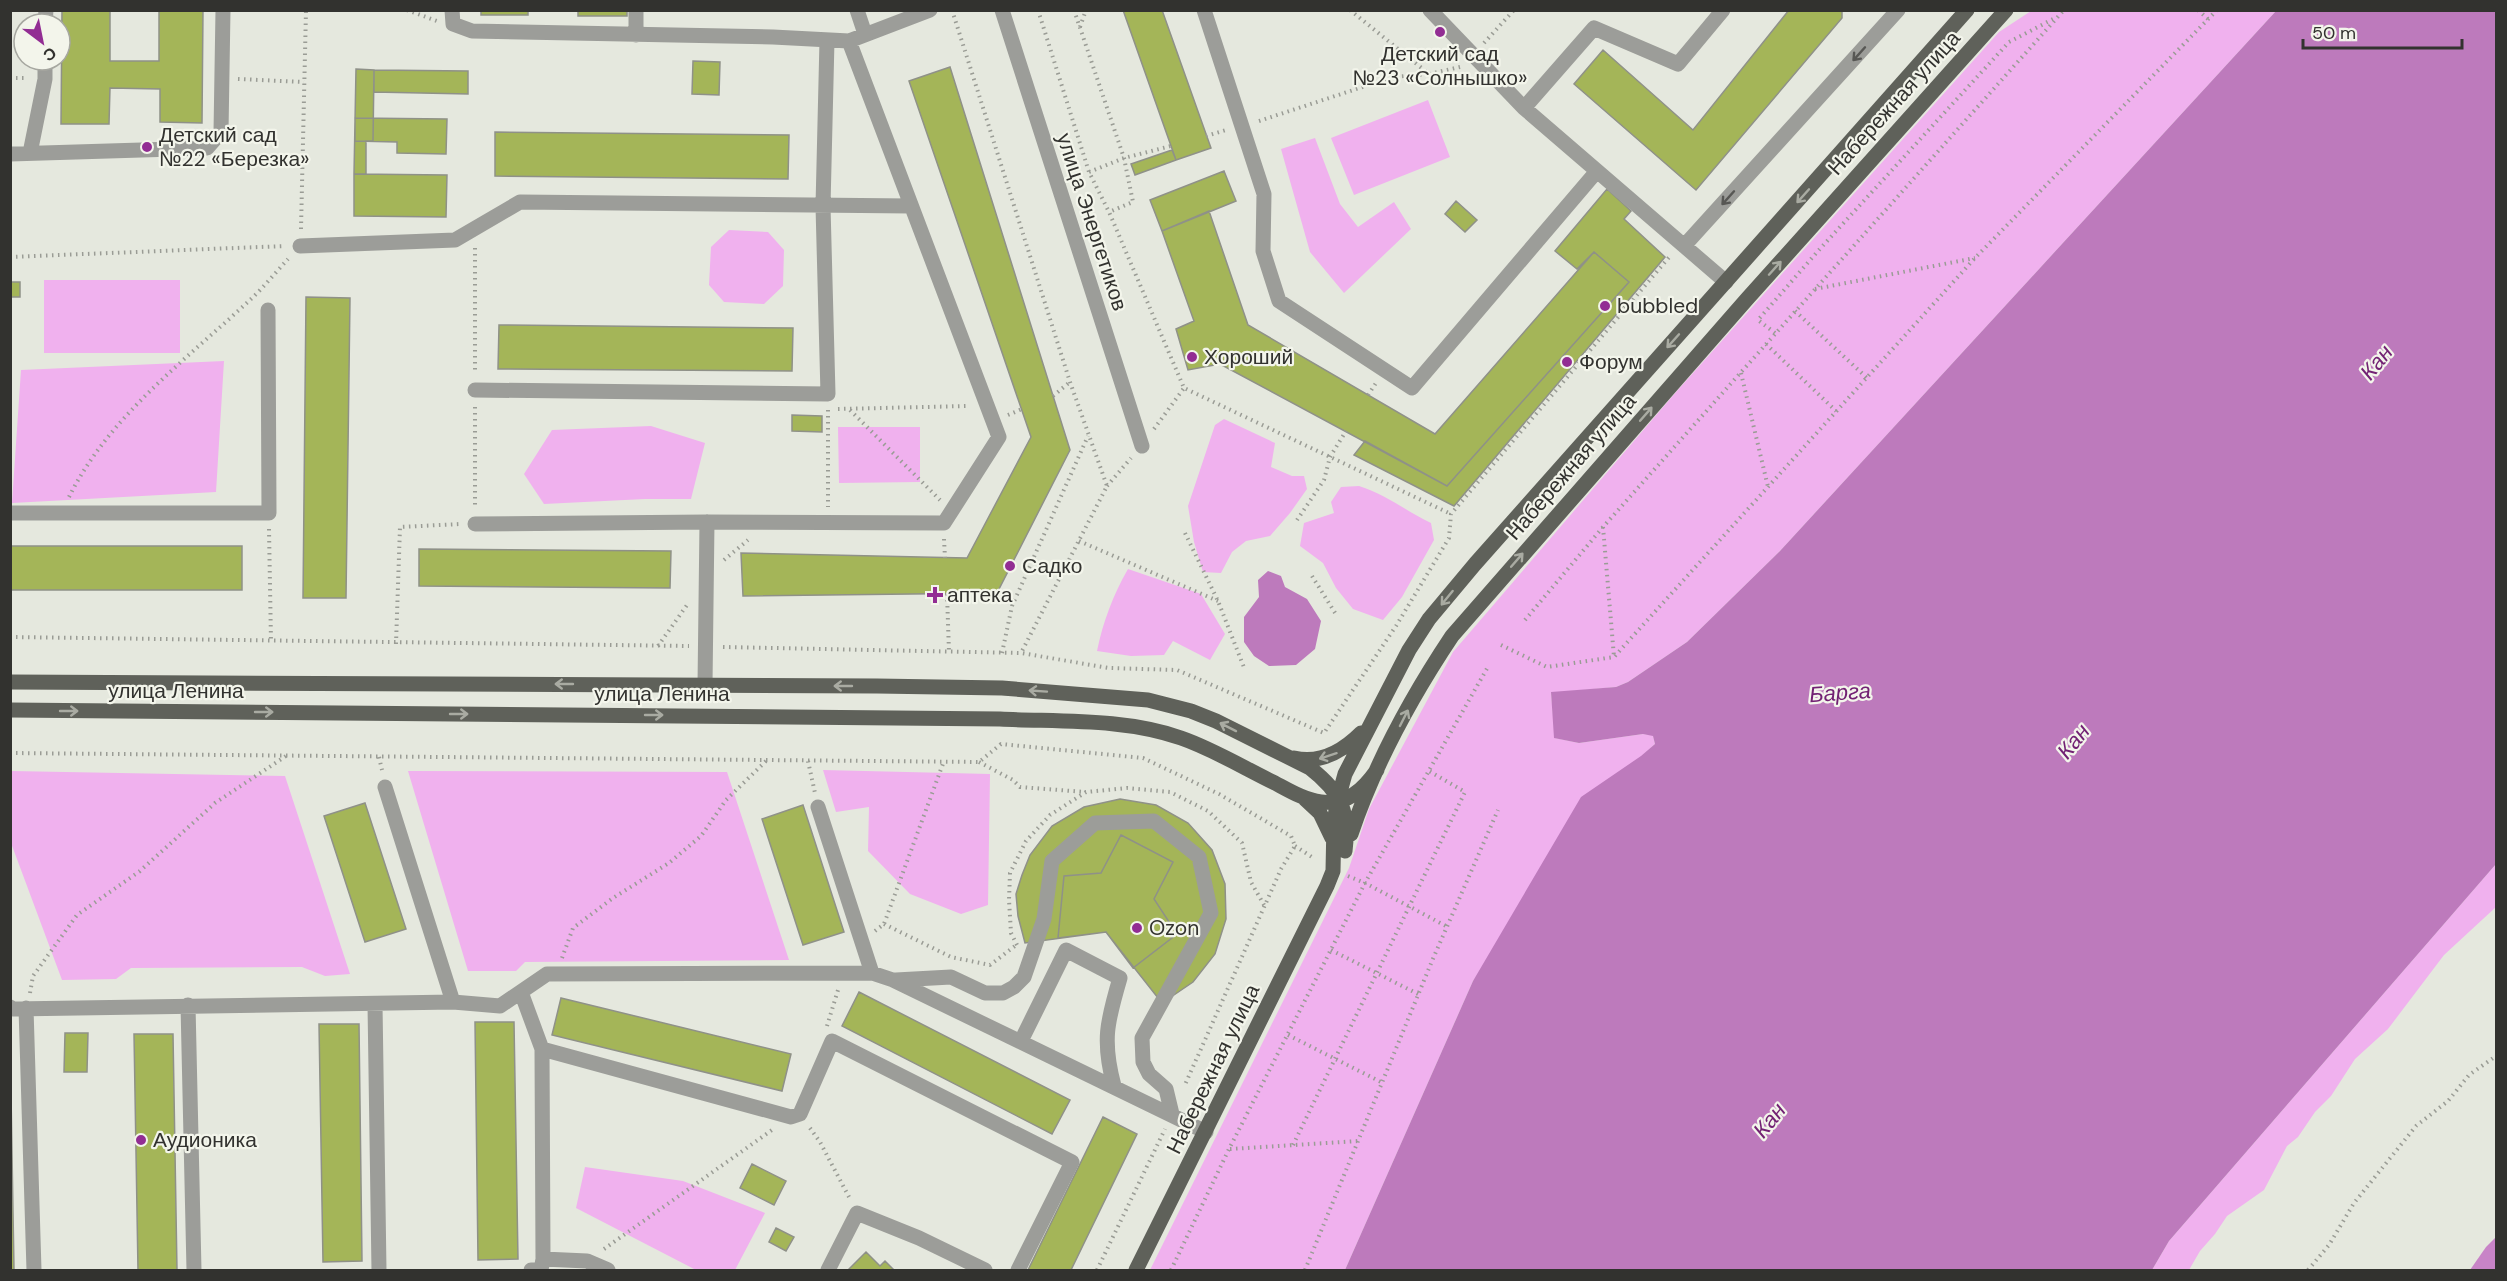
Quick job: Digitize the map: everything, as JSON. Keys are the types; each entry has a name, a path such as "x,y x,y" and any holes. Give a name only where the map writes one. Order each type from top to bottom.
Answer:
{"main road":[{"name":"Набережная улица","path":"1340,852 1334,822 1345,774 1398,668 1429,619 1475,564 1967,10"},
{"name":"Набережная улица","path":"1136,1270 1336,872 1340,852 1377,770 1423,682 1452,636 1747,299 2006,10"},
{"path":"1726,282 1747,299"},
{"name":"улица Ленина","path":"10,682 1002,688 1122,697 1148,700 1191,711 1310,768 1323,778 1338,800 1322,802 1298,795"},
{"name":"улица Ленина","path":"10,710 860,717 1074,722 1144,728 1181,738 1298,795 1320,813 1340,852"},
{"name":"улица Ленина","path":"1280,754 1300,759 1319,759 1336,753 1367,728"},
{"path":"1338,800 1358,793 1377,770"}],"street":[{"path":"10,154 207,148 221,132 223,10"},
{"path":"636,10 636,35"},
{"path":"857,10 865,34"},
{"path":"453,17 472,32 849,41 930,10"},
{"name":"улица Энергетиков","path":"1002,10 1142,446"},
{"path":"1204,10 1264,194 1263,251 1279,301 1413,388 1597,171"},
{"path":"1430,10 1524,108 1726,282"},
{"path":"1524,108 1594,28 1678,64 1723,10"},
{"path":"1679,241 1898,10"},
{"path":"475,390 828,394 822,206 827,40"},
{"path":"475,524 944,523 999,437 849,41"},
{"path":"30,153 45,72"},
{"path":"300,246 455,240 520,202 910,206"},
{"path":"10,513 269,513 268,310"},
{"path":"705,685 707,522"},
{"path":"385,788 453,1002"},
{"path":"818,807 872,973"},
{"path":"893,980 951,977 986,993 1003,993 1014,987 1024,976 1044,919 1052,861 1095,823 1154,821 1199,857 1211,913 1142,1038 1143,1062 1149,1074 1166,1089 1172,1114"},
{"path":"1021,1041 1066,950 1120,978 1108,1019 1106,1057 1114,1086"},
{"path":"10,1007 453,1002 500,1006 547,974 872,973 893,980 1206,1132"},
{"path":"521,992 542,1049 543,1259 541,1270 531,1270"},
{"path":"375,1004 379,1270"},
{"path":"188,1005 194,1270"},
{"path":"26,1008 34,1270"},
{"path":"542,1049 795,1115 832,1041 1072,1162 1018,1270"},
{"path":"828,1270 857,1213 919,1238 985,1270"},
{"path":"543,1259 587,1261 608,1270"}],"path":[{"path":"62,513 83,469 122,421 254,297 300,246 306,10"},
{"path":"407,10 435,21 453,17"},
{"path":"952,10 1070,382 1107,486 1021,654"},
{"path":"1038,10 1089,172 1109,212 1184,388 1451,514"},
{"path":"1074,10 1124,158 1133,202 1109,212"},
{"path":"1080,28 1086,10"},
{"path":"1350,10 1430,74"},
{"path":"1206,136 1393,77 1430,74 1464,66 1514,10"},
{"path":"1525,620 1603,527 2064,10"},
{"path":"2198,10 2209,20"},
{"path":"1501,645 1547,668 1614,657 1975,258 2217,10"},
{"path":"1775,333 1758,320 1818,251 2009,42 2060,15"},
{"path":"222,79 304,82"},
{"path":"1089,172 1124,158 1171,146"},
{"path":"10,637 1021,654 1109,668 1177,670 1324,733 1396,626 1449,538 1451,514 1671,255 1679,241"},
{"path":"10,257 300,246"},
{"path":"1815,289 1975,258"},
{"path":"1795,311 1867,378"},
{"path":"1766,344 1836,411"},
{"path":"1741,372 1768,487"},
{"path":"1053,396 1070,382"},
{"path":"828,394 828,523"},
{"path":"828,410 987,405"},
{"path":"850,409 952,511"},
{"path":"1297,520 1324,480 1330,457 1346,431"},
{"path":"1002,653 1012,606 1088,435"},
{"path":"269,513 271,642"},
{"path":"396,644 400,527 475,524"},
{"path":"1603,527 1614,657"},
{"path":"1185,533 1218,601 1245,670"},
{"path":"1079,541 1218,601"},
{"path":"1312,576 1337,616"},
{"path":"947,594 949,652"},
{"path":"1171,1270 1365,883 1489,665"},
{"path":"979,762 1001,744 1143,758 1219,794 1291,836 1294,846 1281,868 1165,1130 1097,1270"},
{"path":"10,753 979,762 1020,787 1086,792 1127,788 1170,792 1208,811 1242,843 1251,882 1264,906"},
{"path":"26,1008 33,976 77,915 140,871 215,802 286,756"},
{"path":"556,974 573,928 614,897 669,863 701,836 726,800 766,760"},
{"path":"808,761 818,807"},
{"path":"861,941 884,924 944,761"},
{"path":"1293,1145 1465,792 1429,771"},
{"path":"1022,953 1011,933 1008,900 1011,873 1026,841 1050,815 1086,792"},
{"path":"1305,1270 1446,926 1498,810"},
{"path":"1365,883 1446,926"},
{"path":"884,924 951,957 990,966 1017,945"},
{"path":"1331,950 1418,994"},
{"path":"823,1036 840,984"},
{"path":"1288,1035 1383,1083"},
{"path":"2307,1270 2329,1245 2354,1203 2416,1126 2448,1101 2469,1076 2496,1056"},
{"path":"587,1261 716,1167 795,1115 820,1142 857,1213"},
{"path":"1154,1125 1165,1130"},
{"path":"1230,1149 1359,1141"}],"shaded area":[{"path":"2031,11 2276,11 1780,551 1687,642 1628,682 1616,687 1551,693 1555,738 1579,743 1643,734 1653,735 1655,744 1642,756 1473,981 1345,1270 1150,1270 1349,868 1369,809 1453,652 1676,392 1999,32"},
{"path":"1428,100 1450,157 1354,195 1331,138"},
{"path":"1315,138 1340,204 1358,227 1394,202 1411,229 1344,293 1310,252 1281,149"},
{"path":"729,230 768,232 784,250 783,286 764,304 724,302 709,285 711,247"},
{"path":"44,280 180,280 180,353 44,353"},
{"path":"224,361 216,492 12,503 21,370"},
{"path":"1224,419 1275,443 1271,467 1292,476 1304,476 1307,489 1270,536 1246,541 1232,552 1221,573 1203,572 1194,542 1188,506 1215,425"},
{"path":"651,426 705,443 691,499 544,504 524,474 552,430"},
{"path":"838,427 920,427 920,482 839,483"},
{"path":"1359,486 1378,493 1431,523 1434,540 1402,597 1383,620 1353,609 1336,588 1323,563 1300,546 1304,523 1334,513 1331,502 1341,487"},
{"path":"1128,569 1201,594 1225,634 1210,660 1173,641 1164,655 1131,656 1097,651 1109,609"},
{"path":"823,770 990,774 988,905 961,914 910,894 868,851 869,807 836,812"},
{"path":"11,771 285,776 350,974 325,976 302,967 131,968 116,979 62,980 11,843"},
{"path":"408,771 727,772 789,960 525,962 516,971 468,971"},
{"path":"2496,864 2496,907 2444,955 2388,1029 2355,1059 2331,1096 2315,1112 2298,1137 2287,1146 2264,1190 2227,1216 2200,1251 2189,1270 2152,1270 2169,1241"},
{"path":"585,1167 683,1181 765,1213 735,1270 696,1270 576,1208"},
{"path":"2496,1237 2496,1270 2470,1270 2486,1247"}],"water":[{"path":"2276,11 2496,11 2496,864 2169,1241 2152,1270 1345,1270 1473,981 1581,797 1655,744 1653,736 1643,734 1579,743 1554,738 1551,692 1616,687 1628,682 1687,642 1780,551"},
{"path":"1268,571 1281,576 1285,587 1307,599 1321,621 1315,649 1296,665 1269,666 1254,656 1244,642 1244,617 1259,597 1258,580"}],"building":[{"path":"62,10 110,10 110,61 159,61 159,10 203,10 202,123 160,122 160,89 110,88 109,124 61,124 61,72 72,72 72,12 62,12"},
{"path":"481,10 528,10 528,15 481,15"},
{"path":"578,10 627,10 627,16 578,16"},
{"path":"1123,10 1162,10 1211,148 1176,160"},
{"path":"1789,10 1842,10 1842,18 1696,190 1574,84 1603,50 1693,130"},
{"path":"693,61 720,62 719,95 692,94"},
{"path":"950,67 1070,450 997,593 743,596 741,553 967,558 1031,437 909,81"},
{"path":"356,69 374,70 373,141 366,141 366,174 354,174"},
{"path":"374,70 468,71 468,94 374,92"},
{"path":"355,118 447,119 446,154 397,153 397,142 355,141"},
{"path":"495,132 789,135 788,179 495,176"},
{"path":"1172,150 1176,160 1135,175 1131,164"},
{"path":"1224,171 1236,201 1162,231 1150,200"},
{"path":"354,174 447,175 446,217 354,216"},
{"name":"Форум","path":"1607,189 1631,211 1624,219 1665,257 1454,506 1354,455 1365,441 1447,486 1629,282 1594,252 1577,269 1555,251"},
{"path":"1456,201 1477,220 1465,232 1445,214"},
{"path":"1209,211 1248,325 1435,434 1594,252 1629,282 1447,486 1220,364 1188,370 1176,329 1194,321 1162,231"},
{"path":"10,282 20,282 20,297 10,297"},
{"path":"306,297 350,298 346,598 303,598"},
{"path":"499,325 793,328 792,371 498,369"},
{"path":"792,415 822,416 822,432 792,431"},
{"path":"10,546 242,546 242,590 10,590"},
{"path":"419,549 671,551 670,588 419,586"},
{"path":"1120,799 1156,805 1188,823 1212,850 1225,884 1226,919 1215,954 1193,982 1162,1003 1106,932 1025,943 1018,916 1016,894 1022,875 1030,855 1052,826 1084,807"},
{"path":"365,803 406,929 365,942 324,816"},
{"path":"803,805 844,932 803,945 762,819"},
{"path":"1121,835 1173,862 1154,899 1177,934 1133,968 1106,932 1058,938 1064,876 1101,873"},
{"path":"859,992 1070,1100 1052,1134 842,1026"},
{"path":"561,998 791,1054 782,1091 552,1035"},
{"path":"475,1022 514,1022 518,1259 478,1260"},
{"path":"319,1024 359,1024 362,1261 323,1262"},
{"path":"65,1033 88,1033 87,1072 64,1072"},
{"path":"134,1034 173,1034 177,1270 138,1270"},
{"path":"10,1035 14,1270 10,1270"},
{"path":"1103,1117 1137,1134 1071,1270 1028,1270"},
{"path":"752,1164 786,1181 774,1205 740,1188"},
{"path":"776,1228 794,1237 786,1251 769,1242"},
{"path":"866,1252 880,1266 885,1261 894,1270 849,1269"}],"place":[{"name":"Детский сад №23 «Солнышко»","path":"1440,32"},
{"name":"Детский сад №22 «Березка»","path":"147,147"},
{"name":"bubbled","path":"1605,306"},
{"name":"Хороший","path":"1192,357"},
{"name":"Форум","path":"1567,362"},
{"name":"Садко","path":"1010,566"},
{"name":"аптека","path":"935,595"},
{"name":"Ozon","path":"1137,928"},
{"name":"Аудионика","path":"141,1140"}],"water label":[{"name":"Кан","path":"2376,362"},
{"name":"Барга","path":"1840,692"},
{"name":"Кан","path":"2073,741"},
{"name":"Кан","path":"1769,1120"}]}
